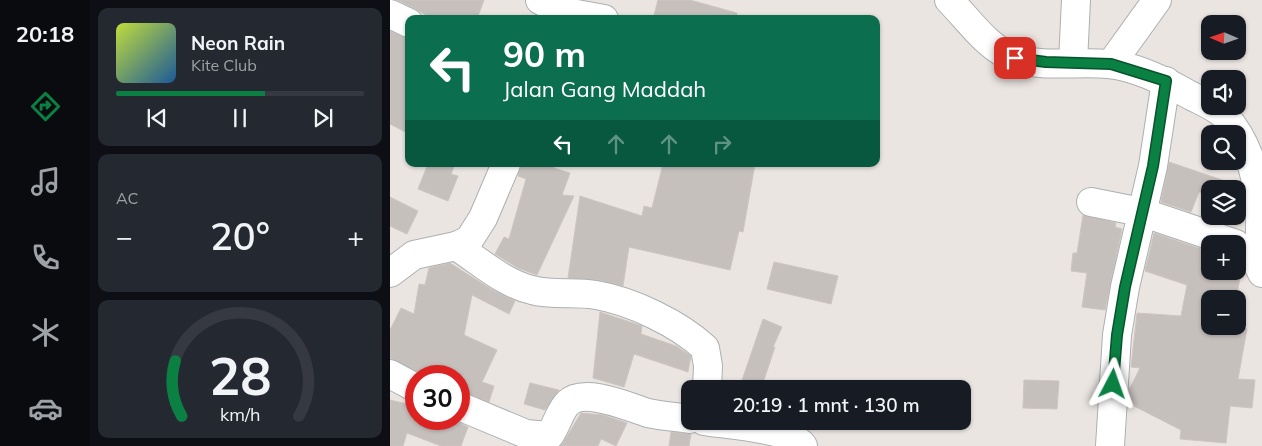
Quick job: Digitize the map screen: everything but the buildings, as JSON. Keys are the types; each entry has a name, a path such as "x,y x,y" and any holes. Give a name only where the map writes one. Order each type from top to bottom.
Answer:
{"street":[{"path":"949,0 995,48 1015,58 1046,62 1111,64 1166,81 1224,115 1248,148 1258,184 1262,215 1249,254 1141,212 1091,202"},
{"path":"1073,62 1076,0"},
{"path":"1111,64 1157,0"},
{"path":"556,7 588,15"},
{"path":"390,14 405,21"},
{"path":"1110,446 1117,335 1141,212 1153,166 1166,81"},
{"path":"390,273 414,255 456,246 469,240 483,218 505,167"},
{"path":"456,246 504,280 532,290 596,295 637,308 671,322 705,348 708,366 707,380"},
{"path":"390,374 405,382"},
{"path":"470,411 526,434 549,436 567,403 577,397 596,398 624,404 650,413 681,418"},
{"path":"759,430 784,434 800,442 803,446"}],"route":[{"path":"1015,58 1046,62 1111,64 1166,81 1153,166 1125,287 1117,335 1113,384"}]}
